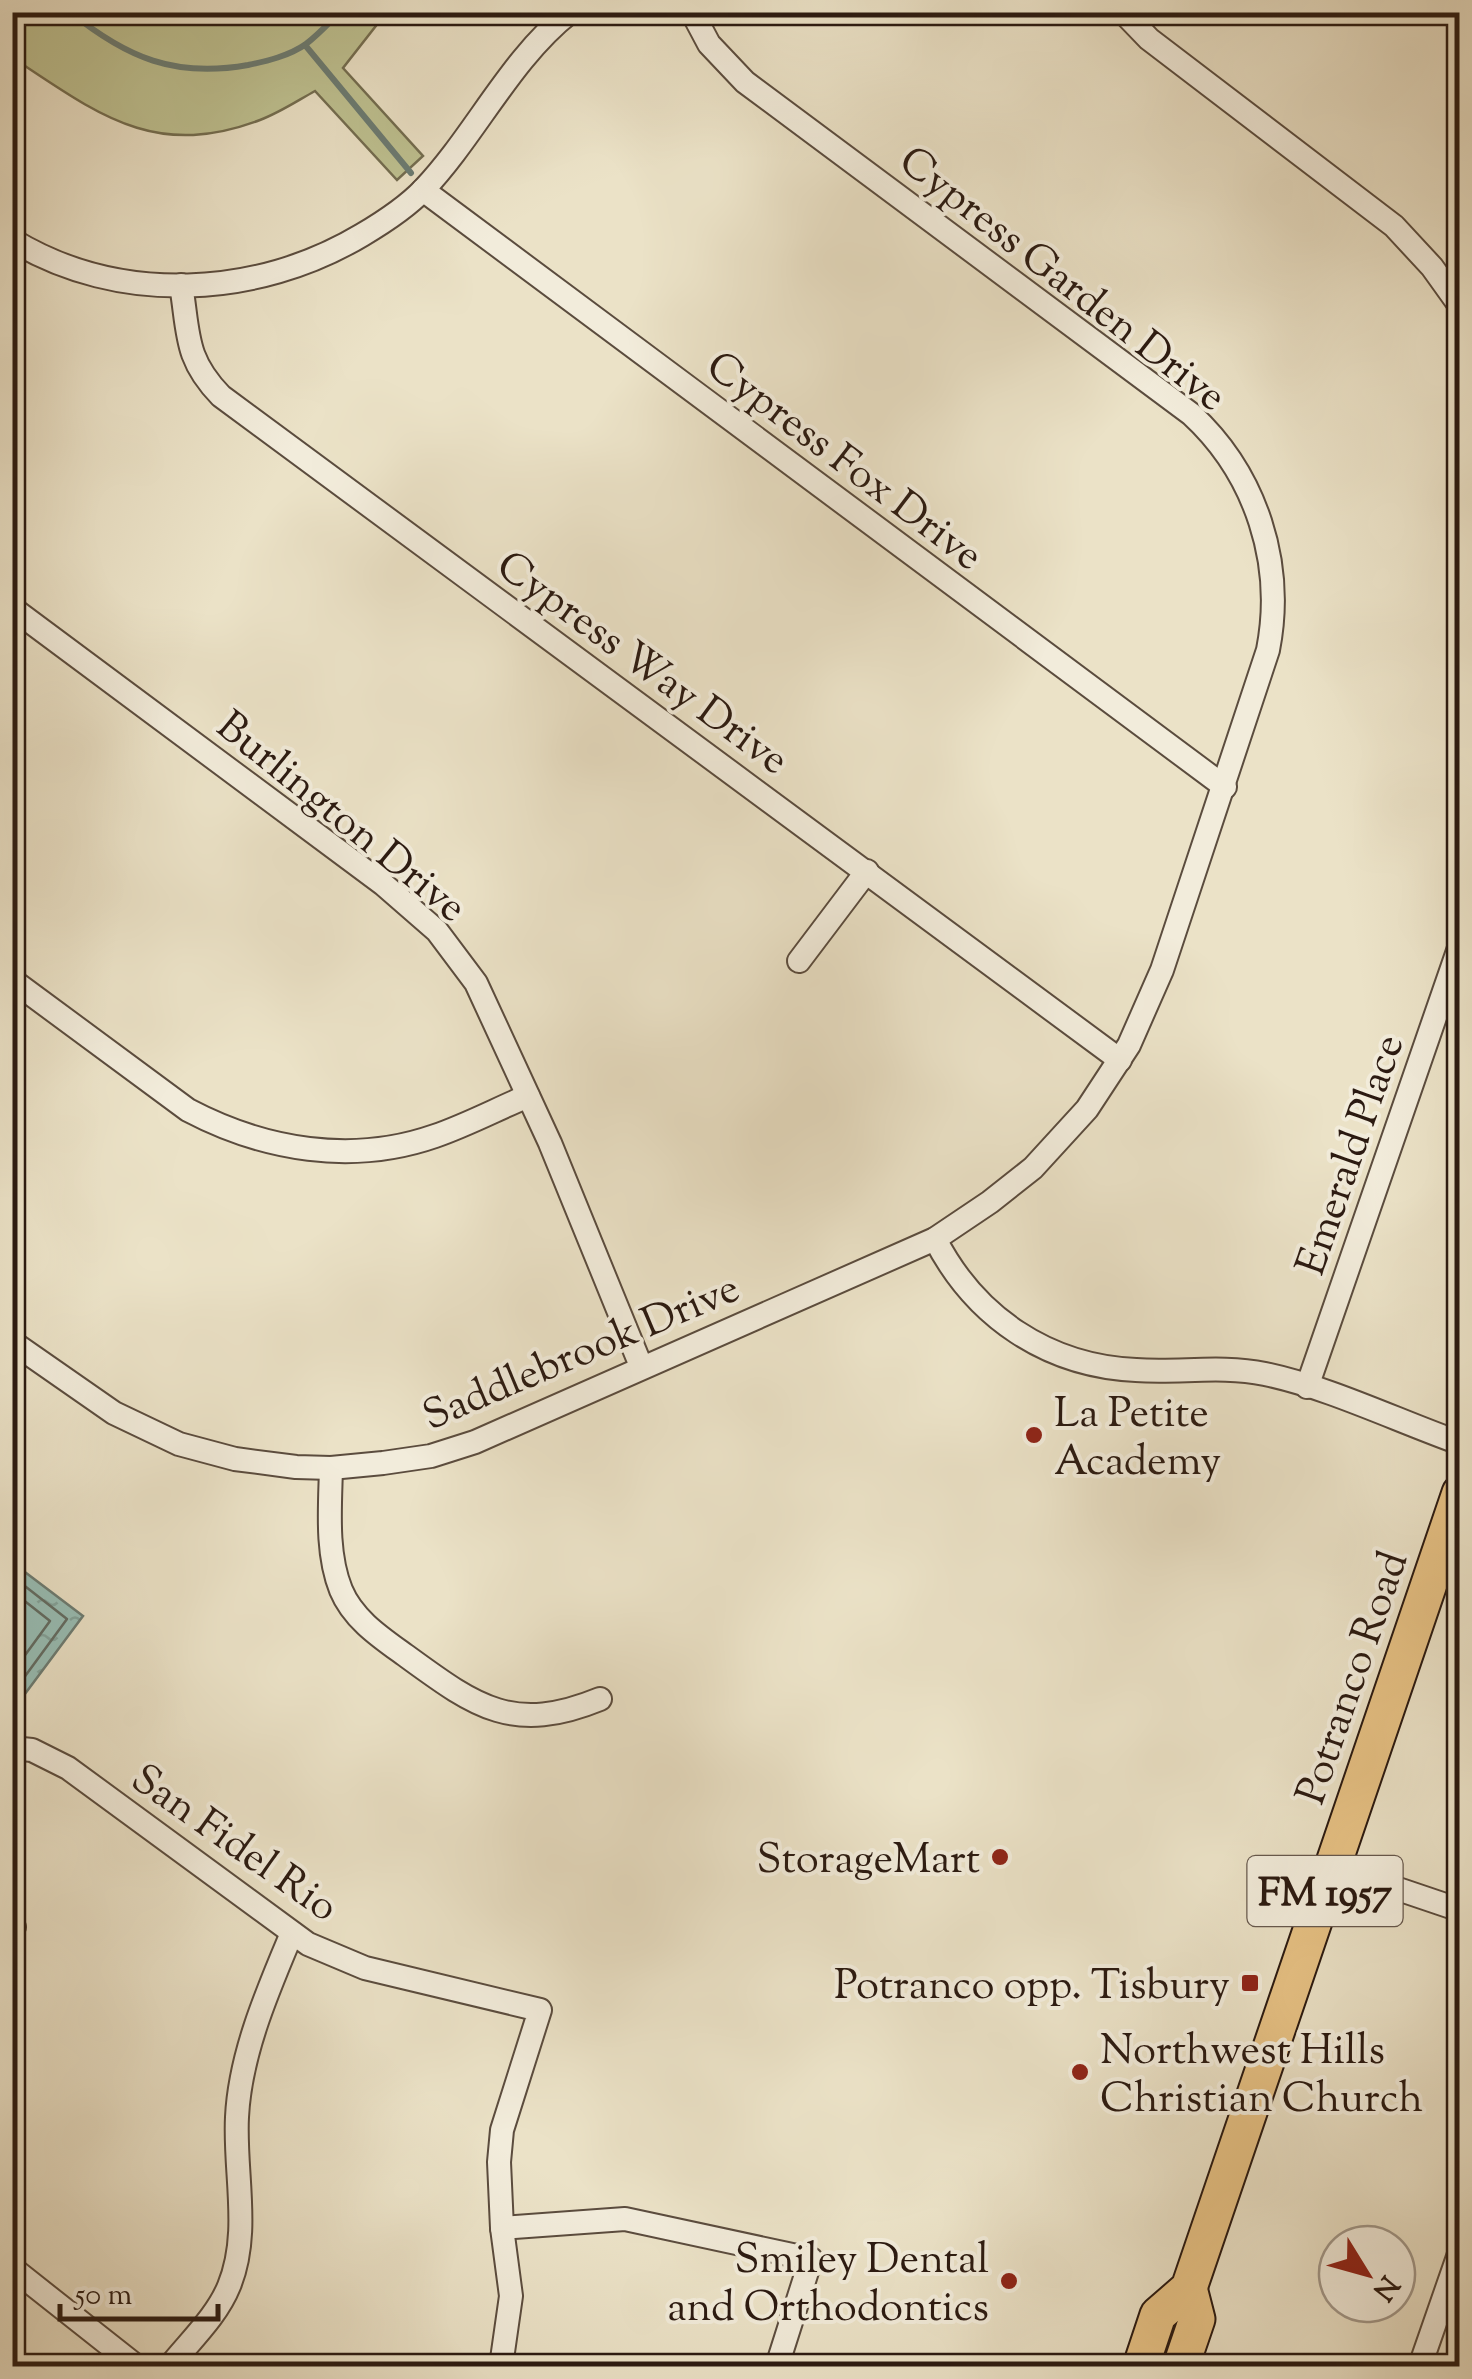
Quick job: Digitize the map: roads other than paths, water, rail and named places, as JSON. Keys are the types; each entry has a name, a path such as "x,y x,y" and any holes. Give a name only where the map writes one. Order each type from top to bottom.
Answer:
{"main road":[{"name":"Potranco Road","path":"1141,2366 1158,2315 1189,2288 1460,1493"},
{"name":"Potranco Road","path":"1180,2366 1197,2320 1189,2288"}],"street":[{"path":"12,240 56,262 106,278 181,285 240,281 310,261 374,228 423,190 534,46 570,12"},
{"name":"Cypress Garden Drive","path":"692,12 709,44 738,76 1174,400 1210,433 1250,493 1264,530 1272,573 1273,604 1265,664 1154,991 1120,1060"},
{"path":"1123,12 1149,39 1394,226 1460,306"},
{"name":"Cypress Fox Drive","path":"423,190 1224,787"},
{"name":"Cypress Way Drive","path":"181,285 187,341 194,362 221,396 1120,1060"},
{"name":"Burlington Drive","path":"12,608 420,913 458,956 476,983 528,1096 641,1366"},
{"path":"800,961 867,871"},
{"name":"Emerald Place","path":"1307,1386 1460,945"},
{"path":"12,980 188,1110 276,1144 338,1151 401,1145 447,1132 528,1096"},
{"name":"Saddlebrook Drive","path":"12,1342 114,1413 159,1436 235,1459 331,1468 431,1456 475,1442 935,1239 1033,1168 1087,1109 1120,1060"},
{"path":"935,1239 958,1280 986,1311 1029,1340 1056,1352 1108,1368 1237,1370 1307,1386 1460,1443"},
{"path":"331,1468 332,1564 342,1593 371,1630 462,1696 488,1708 546,1715 575,1710 600,1699"},
{"name":"San Fidel Rio","path":"12,1748 32,1750 68,1768 308,1944 365,1968 540,2010 502,2130 498,2189 502,2228"},
{"path":"1333,1868 1460,1910"},
{"path":"170,2366 221,2302 234,2270 240,2235 237,2115 249,2049 292,1932"},
{"path":"501,2366 511,2296 502,2228 624,2219 811,2259 777,2366"},
{"path":"1420,2366 1460,2251"},
{"path":"12,2268 136,2366"}],"water":[{"path":"13,1563 83,1616 12,1710"}],"waterway":[{"path":"70,12 132,52 153,61 197,69 248,65 285,55 306,44 340,12"},
{"path":"305,45 411,173"}],"place":[{"name":"La Petite Academy","path":"1034,1435"},
{"name":"StorageMart","path":"1000,1857"},
{"name":"Potranco opp. Tisbury","path":"1250,1983"},
{"name":"Northwest Hills Christian Church","path":"1080,2072"},
{"name":"Smiley Dental and Orthodontics","path":"1009,2281"}]}
